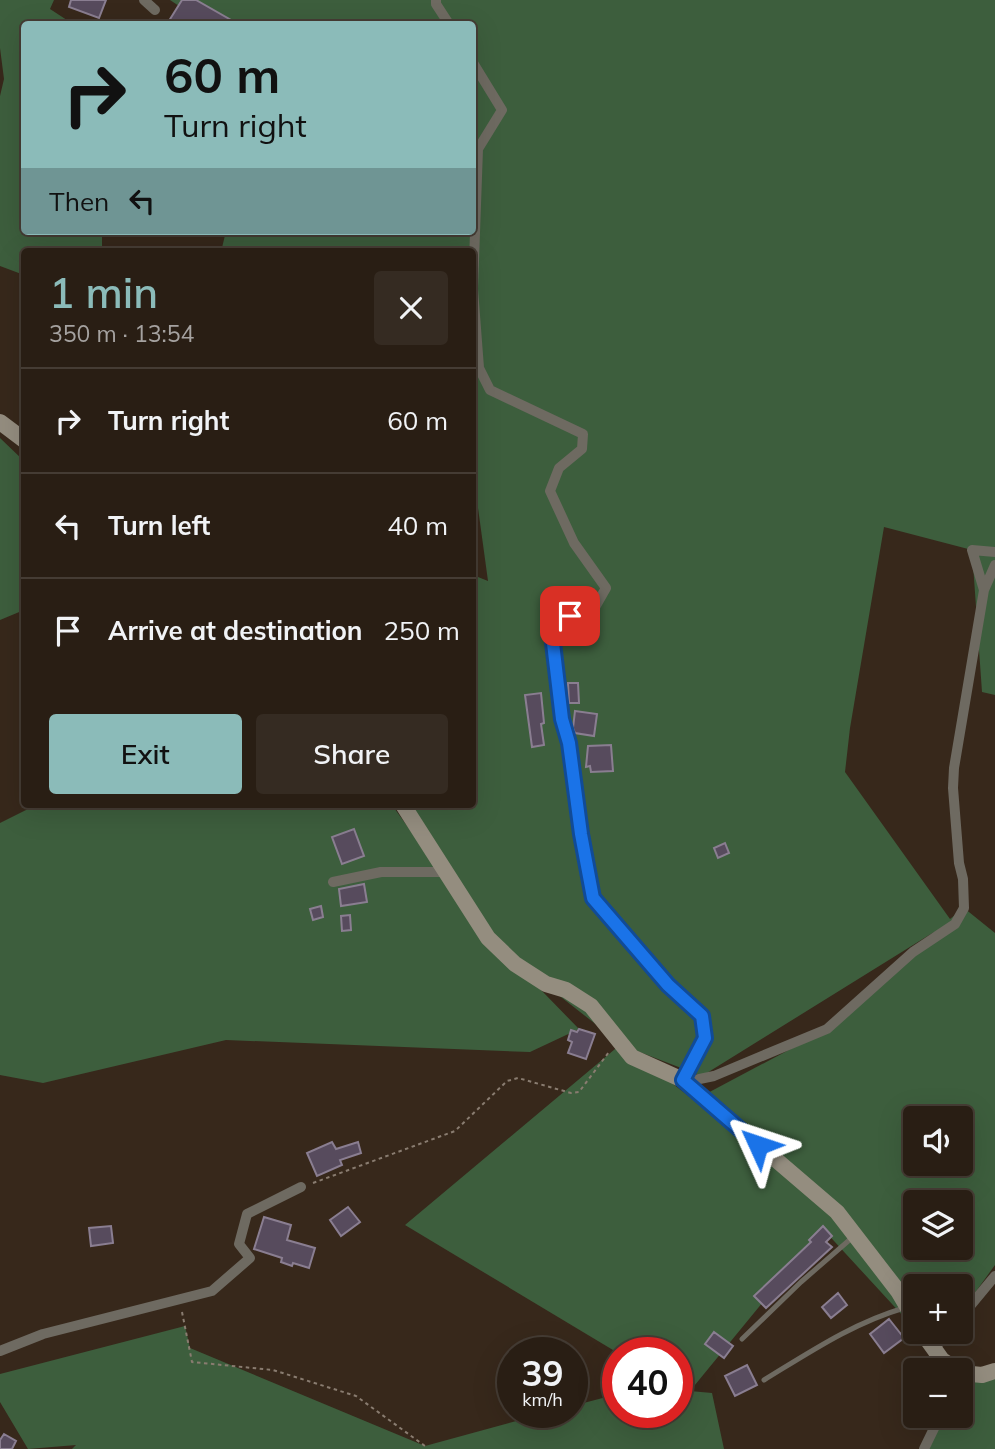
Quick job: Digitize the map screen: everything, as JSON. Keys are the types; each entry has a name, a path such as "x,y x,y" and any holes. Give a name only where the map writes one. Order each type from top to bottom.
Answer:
{"street":[{"path":"144,0 155,10"},
{"path":"436,0 447,21"},
{"path":"476,68 502,110 478,149 476,205"},
{"path":"476,328 479,368 490,390 583,434 582,449 559,468 550,491 574,542 606,589 594,609 570,616 559,628 553,643 562,719 569,743 593,898 668,985 702,1016 705,1038 684,1081"},
{"path":"0,422 21,438"},
{"path":"984,590 972,550 995,552"},
{"path":"684,1081 714,1076 827,1029 913,952 955,924 964,908 964,879 959,863 954,768 984,590 995,565"},
{"path":"405,808 488,938 515,964 545,984 566,990 591,1006 632,1057 684,1081 837,1212 880,1267 903,1302"},
{"path":"333,882 381,872 444,872"},
{"path":"0,1351 43,1335 212,1291 250,1258 239,1244 247,1214 300,1187"},
{"path":"973,1303 995,1276"},
{"path":"930,1344 941,1358"},
{"path":"934,1349 938,1344"},
{"path":"973,1374 982,1375 995,1371"},
{"path":"923,1449 934,1428"}],"lane":[{"path":"742,1339 854,1236"},
{"path":"764,1380 841,1333 875,1316 903,1314"}],"path":[{"path":"300,1187 455,1131 507,1082 518,1078 571,1093 579,1092 606,1054 621,1044"},
{"path":"180,1300 192,1362 273,1370 356,1396 425,1446 425,1449"}],"green space":[{"path":"0,0 54,0 50,9 68,21 21,21 21,235 102,235 102,248 21,248 21,274 0,266 0,96 4,79 0,48"},
{"path":"170,0 995,0 995,695 982,692 972,550 884,527 845,772 950,919 964,908 995,933 995,1265 973,1295 973,1274 903,1274 903,1316 823,1229 693,1387 693,1337 602,1337 602,1343 405,1225 621,1044 506,954 579,1029 530,1052 226,1040 43,1083 0,1075 0,823 30,808 394,808 488,938 405,808 476,808 476,576 488,581 476,493 476,248 222,248 225,235 476,235 476,21 202,21","holes":["934,932 817,1035 702,1096 735,1132 624,1046 702,1076"]},
{"path":"0,438 21,458 21,611 0,620"},
{"path":"185,1326 190,1348 425,1446 497,1426 588,1428 588,1402 602,1398 602,1428 693,1428 693,1391 712,1393 724,1449 72,1449 76,1445 28,1449 0,1402 0,1374"},
{"path":"995,1367 995,1449 924,1449 934,1428 973,1428 973,1371"}],"building":[{"path":"71,0 106,0 99,18 69,7"},
{"path":"182,0 196,0 233,21 169,21"},
{"path":"568,683 578,683 579,703 569,703"},
{"path":"541,693 544,745 532,747 525,695"},
{"path":"575,711 597,714 594,736 575,733"},
{"path":"611,745 613,771 591,772 590,766 586,767 588,746"},
{"path":"354,829 364,856 342,864 332,837"},
{"path":"725,843 729,853 718,858 714,848"},
{"path":"364,884 367,902 341,906 339,889"},
{"path":"321,906 323,917 313,920 310,909"},
{"path":"350,915 351,930 342,931 341,916"},
{"path":"579,1029 595,1034 586,1059 568,1053 572,1042 568,1040 571,1030 577,1032"},
{"path":"332,1142 336,1149 358,1142 361,1153 340,1160 342,1165 317,1176 307,1153"},
{"path":"348,1207 360,1222 341,1236 330,1220"},
{"path":"264,1217 291,1225 287,1240 315,1248 309,1268 293,1263 292,1266 281,1262 282,1258 254,1249"},
{"path":"111,1226 113,1243 91,1246 89,1228"},
{"path":"823,1226 832,1236 826,1242 832,1247 766,1308 754,1296 811,1242 809,1240"},
{"path":"838,1293 847,1305 831,1318 822,1307"},
{"path":"889,1319 903,1339 884,1353 870,1334"},
{"path":"714,1332 733,1346 724,1358 705,1344"},
{"path":"747,1365 757,1385 735,1396 725,1376"},
{"path":"4,1434 16,1441 12,1449 0,1449 0,1440"}],"route":[{"path":"570,616 559,628 553,643 562,719 569,743 593,898 668,985 702,1016 705,1038 683,1080 758,1145"}]}
